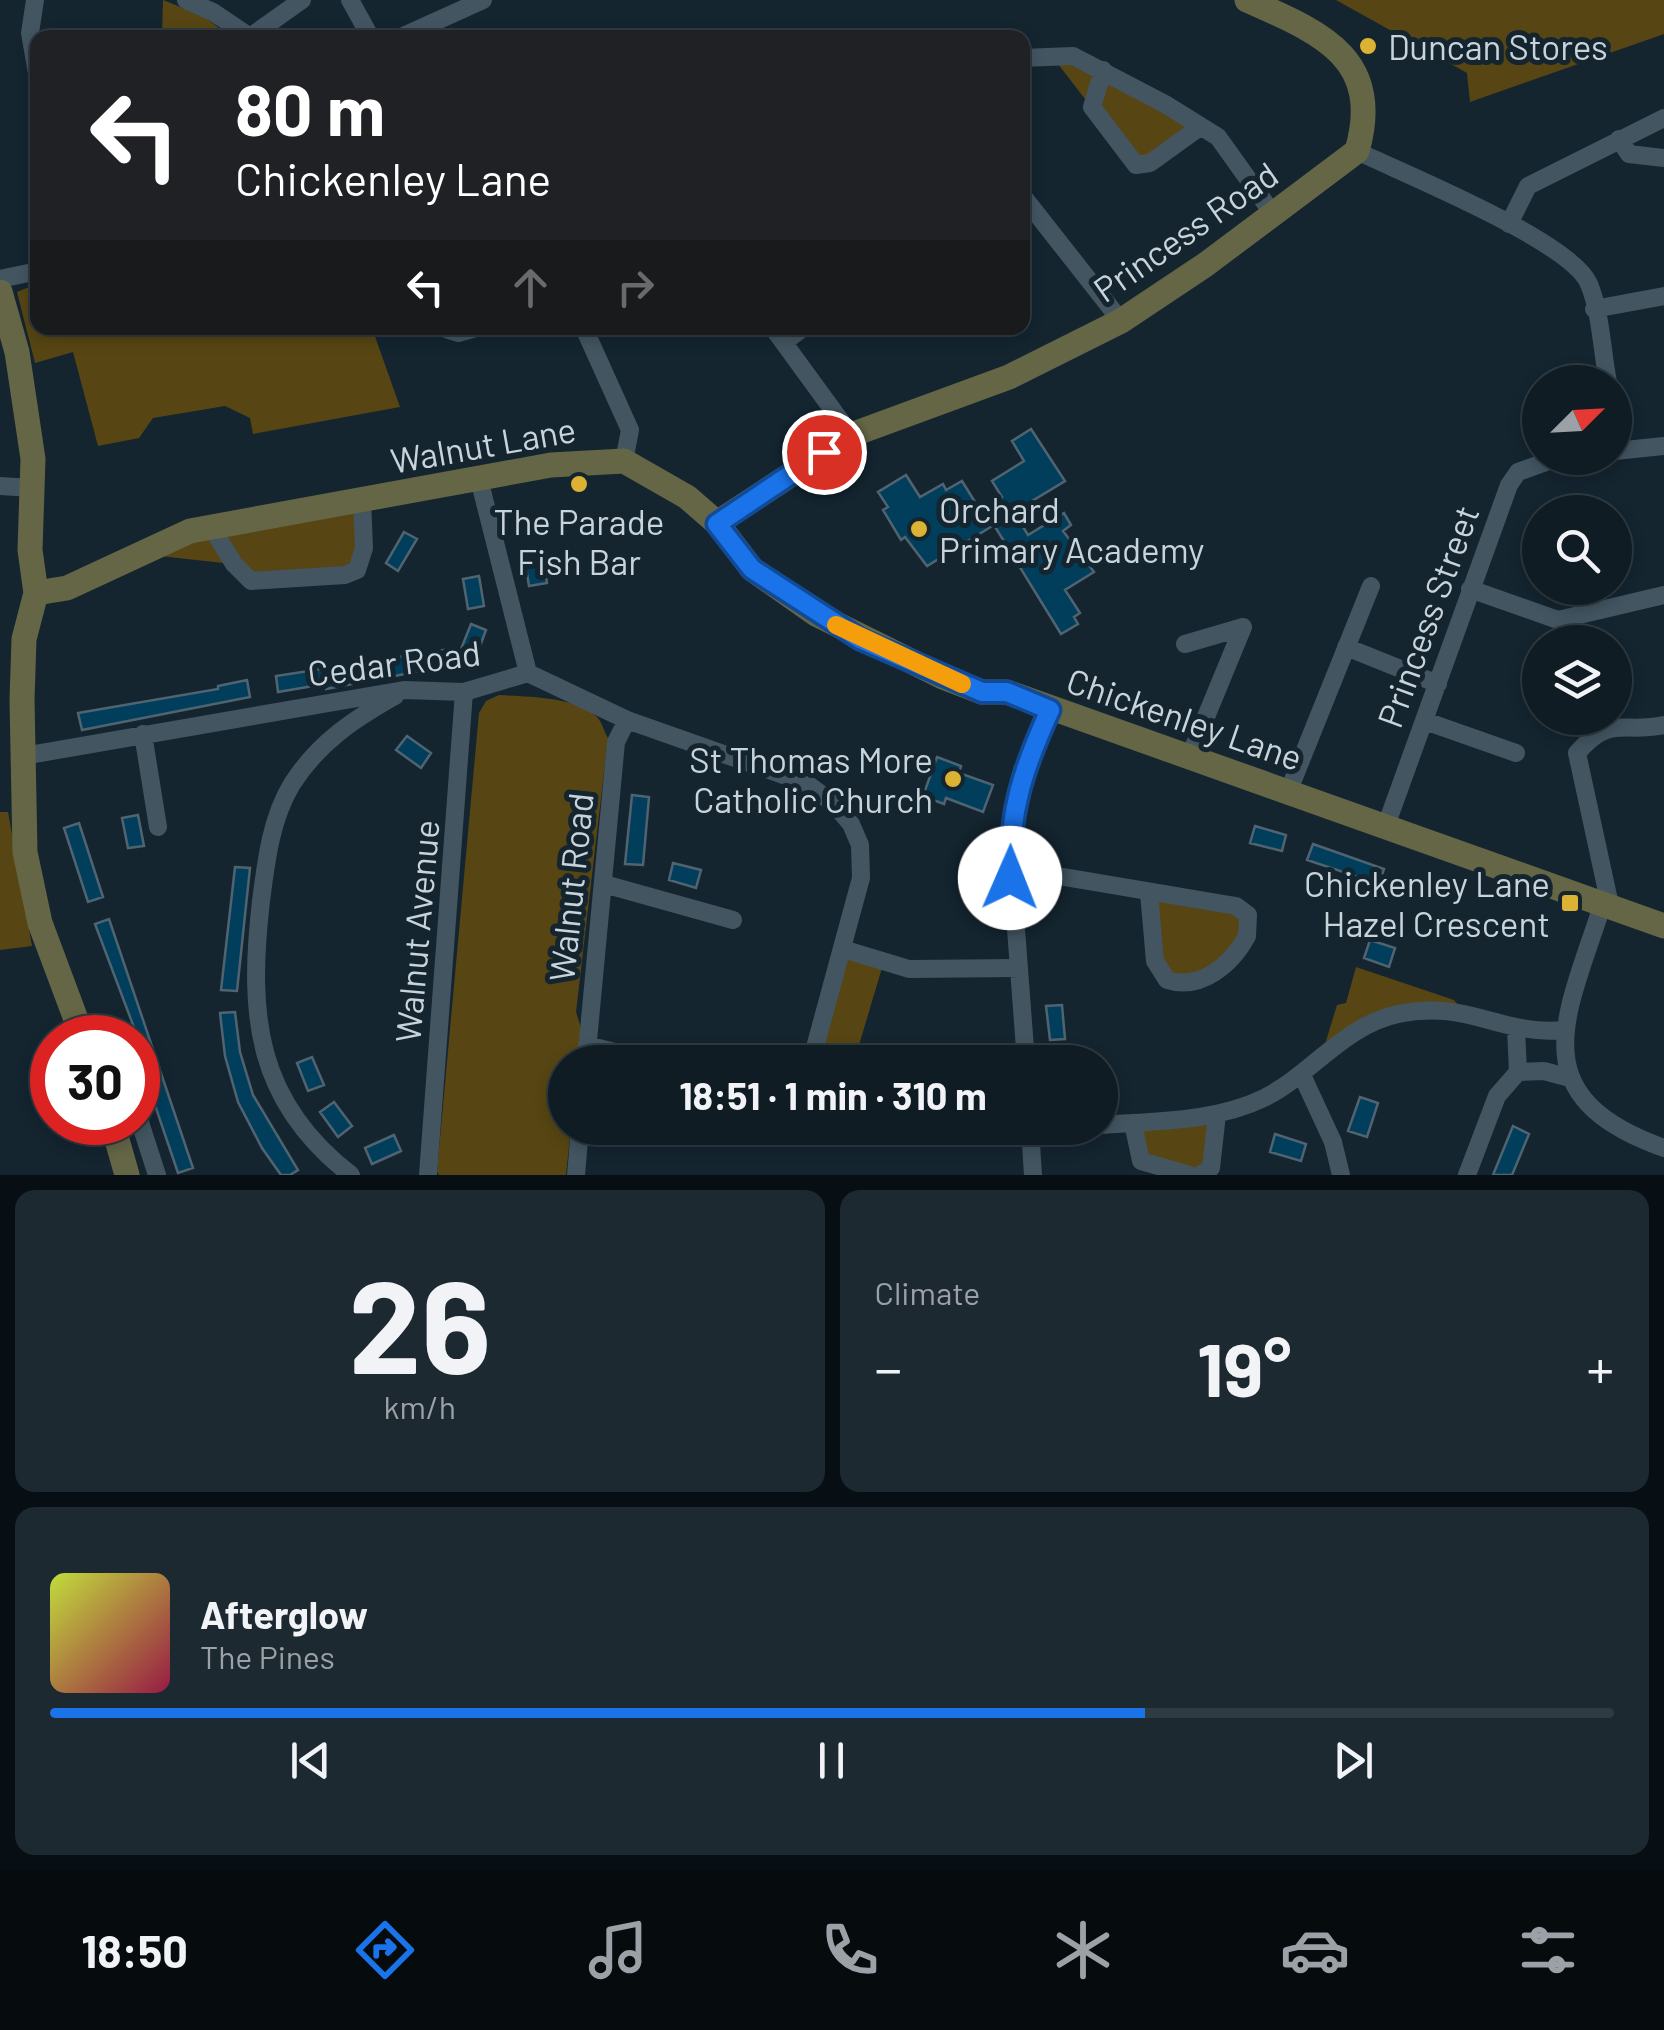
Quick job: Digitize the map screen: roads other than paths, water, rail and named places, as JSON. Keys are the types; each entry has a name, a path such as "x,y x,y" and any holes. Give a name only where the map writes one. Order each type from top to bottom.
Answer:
{"street":[{"path":"30,30 30,10 35,0"},
{"path":"186,0 240,30"},
{"path":"260,30 302,0"},
{"path":"350,0 366,30"},
{"path":"417,30 483,0"},
{"path":"1247,0 1328,39 1352,65 1362,99 1357,151 1509,224 1577,265 1590,285 1605,365"},
{"path":"1030,58 1073,56 1218,137 1273,214"},
{"path":"1103,70 1092,107 1136,164 1150,163 1200,126"},
{"path":"1509,224 1528,186 1664,118"},
{"path":"1619,140 1629,154 1664,158"},
{"name":"Princess Road","path":"717,524 851,434 1008,377 1121,321 1357,151"},
{"path":"1030,204 1121,321"},
{"path":"0,279 30,273"},
{"path":"0,292 18,352 33,460 30,550 36,592 11,703 23,756 25,852 33,893 75,1015"},
{"path":"1594,309 1664,296"},
{"path":"587,335 630,430 624,461"},
{"path":"778,335 851,434"},
{"path":"1632,449 1664,446"},
{"name":"Walnut Lane","path":"36,592 68,588 172,538 212,528 551,465 624,461 676,489 717,524"},
{"name":"Princess Street","path":"1386,823 1509,485 1522,471"},
{"path":"479,478 528,673"},
{"path":"0,486 32,488"},
{"name":"Walnut Lane","path":"212,528 234,564 252,581 345,574 357,570 363,557 362,500"},
{"name":"Chickenley Lane","path":"717,524 752,569 860,639 982,692 1007,692 1386,823 1664,926"},
{"path":"1290,790 1370,586"},
{"path":"1470,589 1558,620 1664,594"},
{"path":"1186,644 1243,627 1189,758"},
{"path":"1346,647 1438,684"},
{"name":"Cedar Road","path":"23,756 404,690 464,692 528,673 627,720 806,784 833,802 851,824 862,862 816,1045"},
{"path":"351,1175 300,1128 274,1084 259,1038 254,987 258,934 273,830 290,786 318,749 352,720 404,690"},
{"name":"Walnut Avenue","path":"428,1175 464,692"},
{"path":"1025,1045 1009,836 1022,770 1050,710"},
{"name":"Walnut Road","path":"588,1045 616,742 627,720"},
{"path":"1425,721 1516,753"},
{"path":"1664,725 1622,724 1596,732 1577,754 1606,904 1563,1030 1570,1078 1599,1114 1622,1130 1664,1148"},
{"path":"143,734 158,827"},
{"path":"1010,878 1064,878 1236,906 1248,915 1247,936 1216,972 1186,983 1167,980 1155,961 1149,893"},
{"path":"604,884 733,920"},
{"path":"843,948 909,969 1020,968"},
{"path":"1118,1124 1217,1114 1264,1098 1302,1075 1356,1029 1397,1014 1464,1010 1516,1028 1563,1030"},
{"path":"1468,1175 1498,1096 1518,1072 1516,1028"},
{"path":"1518,1072 1544,1071 1570,1078"},
{"path":"1302,1075 1334,1142 1341,1175"},
{"path":"1200,1175 1211,1168 1217,1114"},
{"path":"1132,1122 1141,1161 1189,1175"},
{"path":"119,1145 127,1175"},
{"path":"147,1145 157,1175"},
{"path":"576,1175 579,1145"},
{"path":"1031,1145 1033,1175"}],"place":[{"name":"Duncan Stores","path":"1368,46"},
{"name":"The Parade Fish Bar","path":"579,484"},
{"name":"Orchard Primary Academy","path":"919,529"},
{"name":"St Thomas More Catholic Church","path":"953,779"},
{"name":"Chickenley Lane Hazel Crescent","path":"1570,903"}]}
